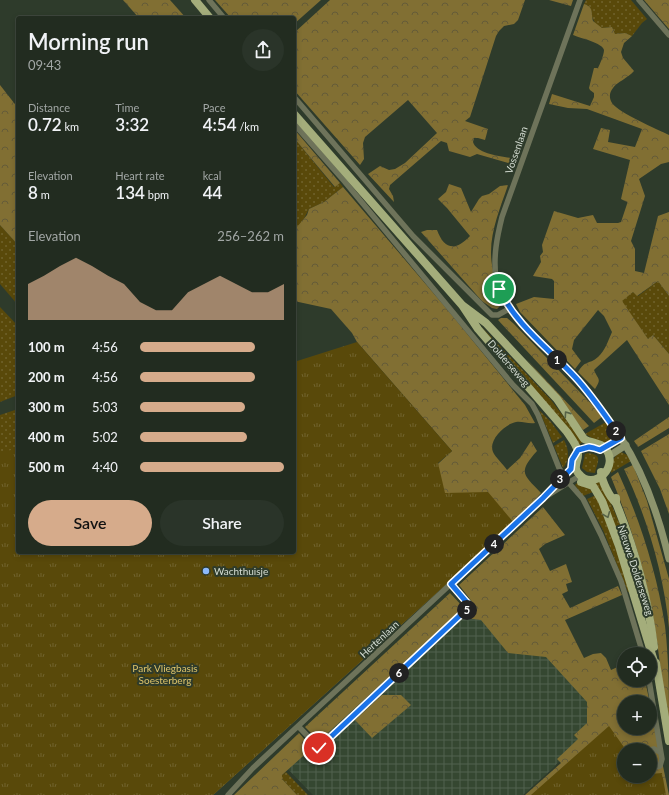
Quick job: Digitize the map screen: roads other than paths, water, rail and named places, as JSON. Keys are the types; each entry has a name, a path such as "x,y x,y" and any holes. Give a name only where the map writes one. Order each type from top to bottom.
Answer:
{"main road":[{"path":"195,0 208,16"},
{"name":"Dolderseweg","path":"296,116 462,305 478,329 561,427 576,452"},
{"name":"Dolderseweg","path":"462,305 486,323 556,399 584,439 593,442 602,449"},
{"path":"575,478 570,464 576,452 589,447 602,449 621,438 635,461 651,499 669,559"},
{"path":"609,456 626,445"},
{"path":"575,478 590,480 597,479 604,474 609,466 609,456 602,449"},
{"path":"602,449 605,461 601,472 604,474"},
{"path":"575,478 575,465 578,456 576,452"},
{"name":"Nieuwe Dolderseweg","path":"604,474 616,498 616,503 631,541 640,571 651,626 654,647"},
{"name":"Nieuwe Dolderseweg","path":"575,478 591,485 595,489 610,522 619,546 650,647"},
{"name":"Nieuwe Dolderseweg","path":"657,674 669,741"}],"street":[{"path":"209,0 222,16"},
{"name":"Vossenlaan","path":"509,309 499,289 496,279 495,253 497,235 502,217 580,0"},
{"path":"639,0 669,35"},
{"path":"296,99 412,236 492,315 509,309 527,331 576,378 621,438"},
{"name":"Dolderseweg","path":"296,126 345,182 513,385 532,404 564,476 575,478 583,499 621,581 641,647"},
{"name":"Hertenlaan","path":"228,795 253,768 299,727 543,498 571,469"},
{"name":"Hertenlaan","path":"543,498 575,478"},
{"path":"299,727 319,748 464,612 470,606 451,584"},
{"path":"651,687 662,759 660,766 657,767"}],"place":[{"name":"Wachthuisje","path":"206,571"}],"park label":[{"name":"Park Vliegbasis Soesterberg","path":"165,674"}]}
